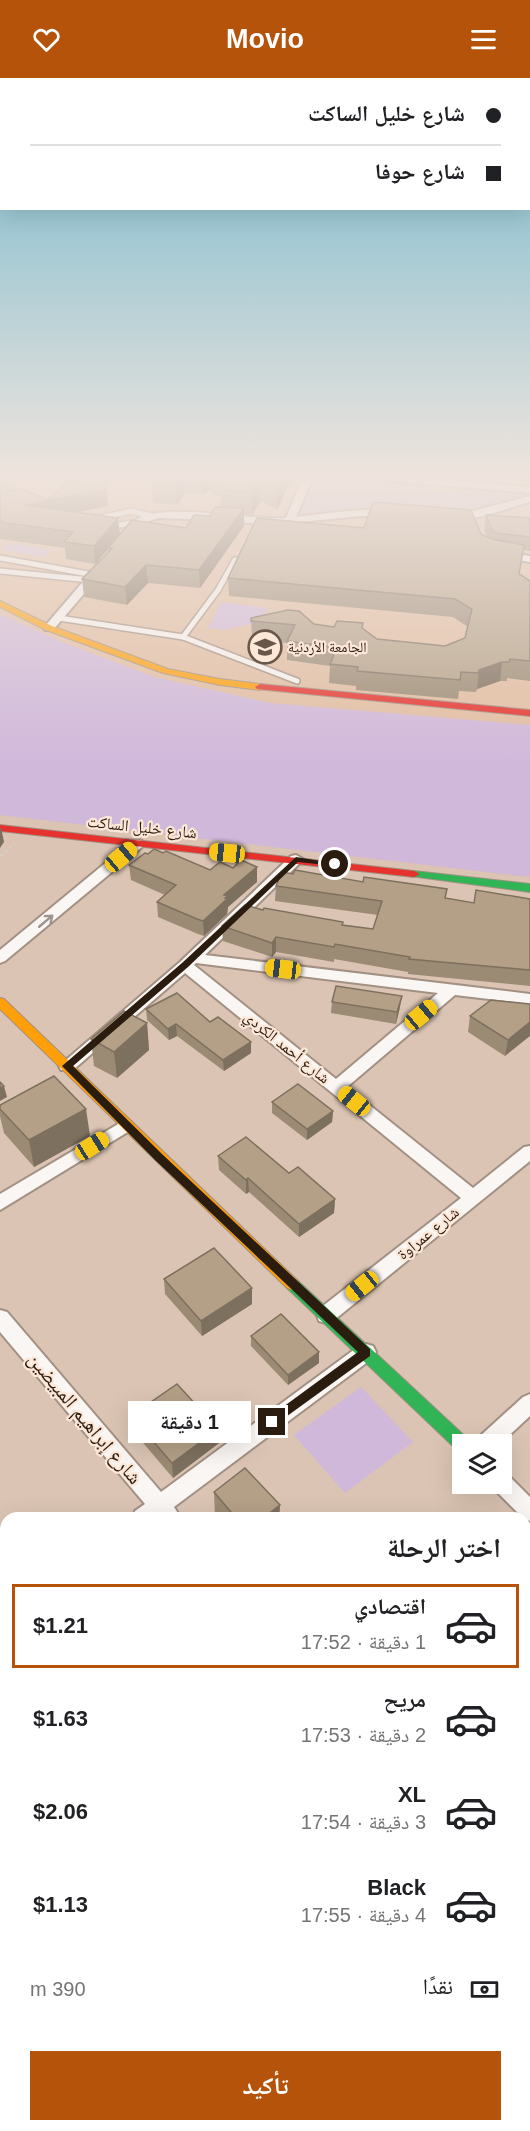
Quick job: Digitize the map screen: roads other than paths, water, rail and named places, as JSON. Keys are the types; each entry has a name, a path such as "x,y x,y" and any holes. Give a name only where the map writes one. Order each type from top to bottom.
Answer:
{"street":[{"path":"54,623 96,574"},
{"path":"0,604 54,623 166,671 220,682 530,714"},
{"name":"شارع خليل الساكت","path":"0,828 296,859 530,888"},
{"path":"0,958 137,844"},
{"path":"67,1066 188,961 296,859"},
{"path":"188,961 530,999"},
{"name":"شارع أحمد الكردي","path":"188,961 472,1197"},
{"path":"337,1087 450,991"},
{"path":"0,1002 125,1126 452,1435"},
{"path":"0,1203 125,1126"},
{"name":"شارع عمراوة","path":"326,1315 530,1152"},
{"name":"شارع إبراهيم المبيضين","path":"0,1318 165,1512"},
{"path":"165,1512 366,1353"},
{"path":"497,1434 530,1403"},
{"path":"512,1493 530,1511"}],"lane":[{"path":"41,574 92,578"},
{"path":"72,574 92,578"},
{"path":"183,637 227,574"},
{"path":"54,623 183,637 297,681"}],"place":[{"name":"الجامعة الأردنية","path":"265,647"}]}
